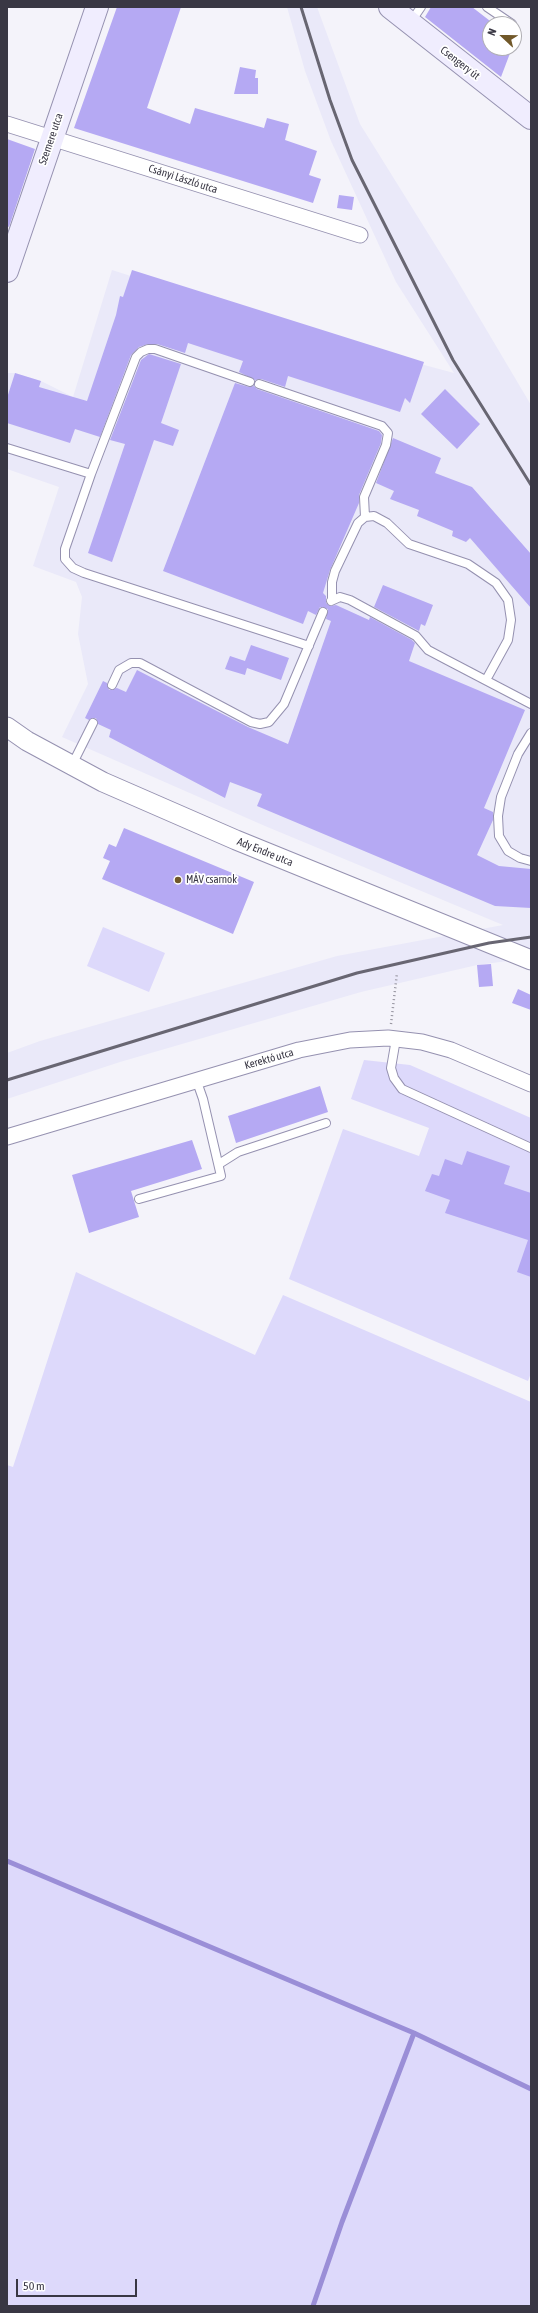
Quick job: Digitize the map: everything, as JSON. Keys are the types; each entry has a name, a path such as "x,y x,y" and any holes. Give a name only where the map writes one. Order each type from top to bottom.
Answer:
{"main road":[{"name":"Szemere utca","path":"7,271 51,138 97,7"},
{"name":"Csengery út","path":"390,7 415,15 531,118"}],"street":[{"name":"Csányi László utca","path":"7,124 360,235"},
{"name":"Ady Endre utca","path":"7,727 72,766 236,840 531,960"},
{"name":"Kerektó utca","path":"7,1136 196,1080 330,1043 392,1039 422,1042 451,1050 531,1084"}],"lane":[{"path":"487,7 500,16"},
{"path":"250,382 155,349 148,349 141,352 136,357 91,474 65,549 65,559 69,565 84,573 309,646"},
{"path":"258,384 382,426 388,433 386,445 364,497 365,517"},
{"path":"7,448 91,474"},
{"path":"486,680 508,640 511,620 508,600 496,583 468,564 409,544 387,523 374,516 365,517 358,523 335,572 332,582 332,600 340,597 350,600 416,636 428,650 531,704"},
{"path":"112,686 119,670 131,663 140,663 251,722 260,724 269,722 284,704 323,612"},
{"path":"72,766 94,723"},
{"path":"531,733 518,754 500,797 498,816 499,836 508,851 520,858 531,861"},
{"path":"392,1039 391,1068 394,1078 402,1089 531,1148"},
{"path":"139,1199 221,1176 196,1080"},
{"path":"219,1164 238,1152 326,1123"}],"path":[{"path":"392,1039 397,973"}],"shaded area":[{"path":"287,7 317,7 360,124 454,275 531,405 531,958 477,965 361,992 120,1062 7,1099 7,1053 40,1041 337,956 503,925 265,826 62,737 88,684 78,634 82,597 76,582 33,566 59,487 7,469 7,373 15,373 41,381 73,397 112,270 331,340 454,373 396,282 331,141 305,71"},
{"path":"103,927 165,953 149,992 87,966"},
{"path":"364,1060 410,1065 531,1118 531,1373 528,1381 289,1279 343,1129 419,1156 429,1128 351,1099"},
{"path":"76,1272 255,1355 283,1295 531,1402 531,2306 7,2306 7,1465 13,1467"}],"building":[{"path":"117,7 181,7 147,108 190,124 195,108 264,128 267,118 289,124 285,140 317,151 309,175 321,179 313,203 74,128"},
{"path":"431,7 472,7 484,16 482,16 482,56 509,56 501,77 425,17"},
{"path":"240,67 256,70 255,78 258,78 258,94 234,94"},
{"path":"7,139 35,149 9,227 7,226"},
{"path":"339,195 354,197 352,210 337,208"},
{"path":"132,270 424,362 410,403 405,398 400,412 288,376 285,387 261,379 255,380 239,372 243,361 188,343 185,353 157,344 148,344 139,347 131,355 100,437 75,429 70,443 7,423 7,398 15,373 41,381 39,387 87,401 116,315 120,296 123,297"},
{"path":"149,354 181,364 161,423 179,430 173,446 154,440 112,562 88,553 125,444 110,440 141,360"},
{"path":"235,383 249,387 254,386 257,389 379,431 382,435 381,443 359,495 359,503 330,570 323,593 326,596 326,603 330,606 336,605 369,620 370,617 412,640 415,643 409,661 525,710 484,808 493,812 493,820 477,855 499,866 531,869 531,908 495,906 257,806 262,794 230,782 225,798 109,737 111,730 98,724 96,718 89,720 85,718 103,681 107,683 109,690 117,688 126,692 137,670 248,727 288,744 331,621 326,619 328,609 320,607 316,615 308,611 303,624 163,571"},
{"path":"445,389 480,424 457,449 421,414"},
{"path":"393,438 441,458 435,473 472,487 531,554 531,608 470,538 466,542 452,536 453,531 417,516 419,510 390,499 394,491 376,483"},
{"path":"383,585 433,605 425,626 421,624 419,631 374,607"},
{"path":"251,645 289,658 281,680 247,668 245,675 225,669 230,656 245,661"},
{"name":"MÁV csarnok","path":"124,828 254,882 233,934 102,879 110,861 103,858 109,844 116,847"},
{"path":"491,964 493,986 479,987 477,965"},
{"path":"518,989 531,995 531,1010 512,1003"},
{"path":"320,1086 328,1112 236,1143 228,1116"},
{"path":"192,1140 202,1169 131,1191 139,1217 89,1233 72,1175"},
{"path":"467,1151 510,1166 504,1184 531,1193 531,1277 517,1272 528,1240 445,1213 450,1200 425,1191 432,1174 439,1176 445,1159 462,1165"}],"waterway":[{"path":"7,1861 414,2033 531,2089"},
{"path":"313,2306 342,2222 414,2033"}],"railway":[{"path":"301,7 330,100 352,160 453,360 531,485"},
{"path":"7,1080 357,973 489,943 531,937"}],"place":[{"name":"MÁV csarnok","path":"178,880"}]}
